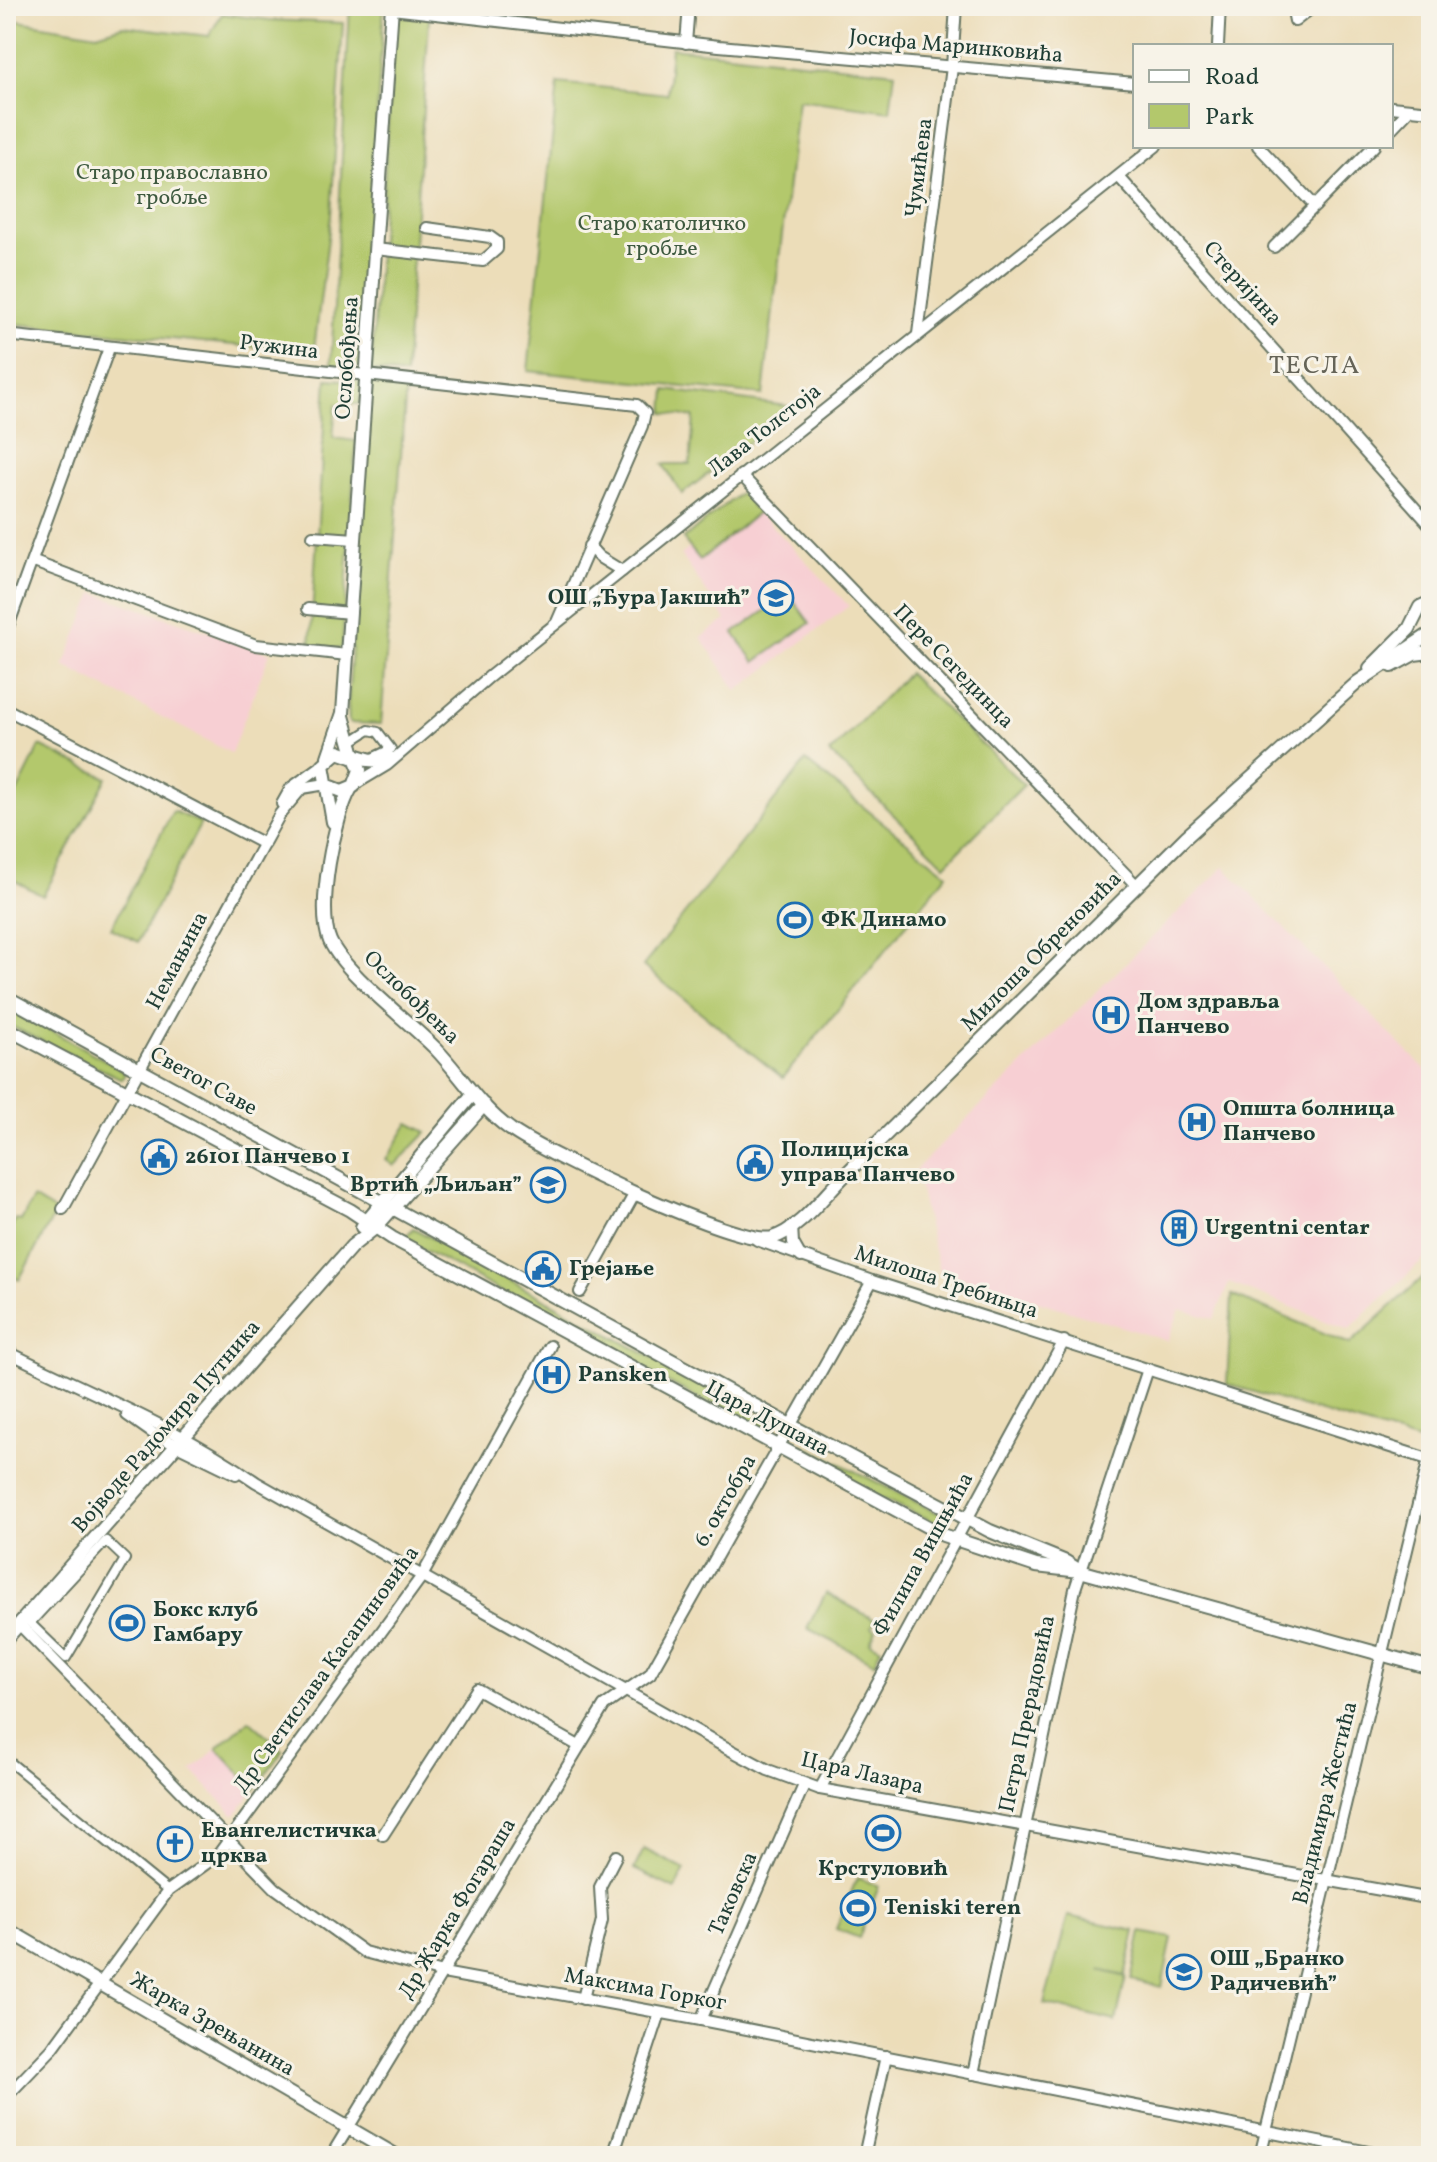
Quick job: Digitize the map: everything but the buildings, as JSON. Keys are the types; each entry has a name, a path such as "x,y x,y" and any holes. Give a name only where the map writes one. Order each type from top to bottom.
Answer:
{"street":[{"path":"686,43 689,6"},
{"name":"Чумићева","path":"918,334 952,67 956,6"},
{"path":"1218,44 1220,6"},
{"path":"1292,6 1295,21 1314,6"},
{"name":"Јосифа Маринковића","path":"392,8 686,43 1133,83"},
{"name":"Ослобођења","path":"326,761 343,713 392,8"},
{"path":"1393,107 1431,111"},
{"path":"1393,127 1410,109"},
{"name":"Лава Толстоја","path":"356,759 380,762 395,746 555,624 1154,148"},
{"path":"1260,148 1315,206"},
{"path":"1274,247 1372,148"},
{"name":"Стеријина","path":"1119,177 1431,526"},
{"path":"375,249 483,261 497,249 497,242 490,237 427,228"},
{"name":"Ружина","path":"6,335 367,378 620,401 642,408 645,415 642,426 589,546"},
{"path":"6,632 34,562 109,348"},
{"name":"Пере Сегединца","path":"741,475 1137,886"},
{"path":"313,536 355,539"},
{"path":"555,624 589,546 599,557 622,571"},
{"path":"34,562 256,645 347,655"},
{"path":"1358,682 1404,634 1420,607 1430,602"},
{"path":"308,609 350,613"},
{"path":"1358,682 1430,637 1417,630 1414,619"},
{"path":"1374,672 1414,654 1431,652"},
{"name":"Милоша Обреновића","path":"752,1238 773,1238 792,1226 1137,886 1358,682"},
{"path":"6,709 264,844"},
{"name":"Ослобођења","path":"343,713 356,759"},
{"path":"372,730 395,746 379,757 368,758 358,756 352,743 372,730"},
{"name":"Лава Толстоја","path":"354,785 387,765 395,746"},
{"path":"342,752 356,759 360,770 354,785 342,791 316,783 302,788 280,814 291,788 326,761 342,752"},
{"path":"326,761 333,829"},
{"name":"Ослобођења","path":"354,785 333,829 325,916 330,942 350,966 463,1078 473,1094"},
{"name":"Немањина","path":"63,1209 280,814"},
{"name":"Светог Саве","path":"6,997 381,1199"},
{"name":"Светог Саве","path":"6,1028 364,1220"},
{"name":"Милоша Требињца","path":"473,1094 512,1131 635,1193 801,1257 1430,1460"},
{"name":"Војводе Радомира Путника","path":"357,1242 364,1220 473,1094"},
{"name":"Војводе Радомира Путника","path":"6,1639 25,1623 357,1242 376,1227 484,1105"},
{"path":"580,1292 635,1193"},
{"name":"Цара Душана","path":"381,1199 792,1426 967,1519 1080,1571"},
{"name":"Цара Душана","path":"364,1220 779,1449 955,1541 1036,1566 1080,1571 1431,1668"},
{"path":"792,1226 793,1243 801,1257"},
{"name":"6. октобра","path":"627,1690 650,1674 872,1281"},
{"name":"Филипа Вишњића","path":"820,1789 1064,1341"},
{"name":"Др Светислава Касапиновића","path":"6,2097 52,2049 168,1891 201,1869 230,1840 422,1576 550,1346"},
{"name":"Цара Лазара","path":"6,1351 256,1482 746,1758 804,1785 1431,1899"},
{"name":"Петра Прерадовића","path":"973,2074 1080,1571 1148,1369"},
{"name":"Владимира Жестића","path":"1260,2156 1430,1460"},
{"path":"106,1541 125,1559 66,1658 25,1623 106,1541"},
{"name":"Максима Горког","path":"25,1623 275,1888 350,1945 387,1961 1389,2156"},
{"path":"383,1835 477,1689 579,1746"},
{"name":"Др Жарка Фогараша","path":"331,2156 579,1746 609,1699 627,1690"},
{"path":"6,1759 168,1891"},
{"name":"Таковска","path":"701,2020 804,1785"},
{"path":"583,1999 602,1920 598,1899 600,1887 616,1856"},
{"name":"Жарка Зрењанина","path":"6,1929 397,2156"},
{"path":"613,2156 660,2013"},
{"path":"864,2156 886,2056"}],"shaded area":[{"name":"ОШ „Ђура Јакшић”","path":"748,501 849,606 737,691 701,637 726,620 681,555"},
{"path":"94,593 270,653 231,753 64,666"},
{"name":"Општа болница Панчево","path":"1224,867 1431,1075 1431,1253 1349,1329 1229,1283 1214,1319 1180,1309 1168,1341 939,1271 915,1170"},
{"path":"249,1720 283,1750 237,1813 233,1814 192,1770"}],"green space":[{"path":"350,6 384,6 360,368 331,365"},
{"path":"396,6 430,6 405,375 371,371"},
{"name":"Старо православно гробље","path":"222,14 269,20 343,23 331,215 314,349 296,351 6,323 6,19 97,34 122,26 209,36"},
{"name":"Старо католичко гробље","path":"671,48 895,72 890,111 798,99 763,395 528,371 558,83 667,94"},
{"path":"327,379 361,381 360,404 336,404 333,438 356,441 342,649 310,647"},
{"path":"370,384 406,387 381,724 349,723 348,704"},
{"path":"666,390 794,407 682,494 663,464 690,464 694,417 664,413"},
{"path":"744,490 761,510 700,560 683,539"},
{"path":"789,594 810,623 755,662 734,633"},
{"path":"908,673 1024,785 945,865 830,753"},
{"path":"40,746 107,778 43,896 6,876 6,814"},
{"name":"ФК Динамо","path":"806,761 947,874 783,1078 643,966"},
{"path":"173,811 201,823 138,942 111,928"},
{"path":"6,1006 114,1065 125,1073 122,1079 6,1024"},
{"path":"409,1123 427,1132 394,1166 386,1160"},
{"path":"33,1198 56,1212 19,1280 6,1273 14,1243 6,1236 16,1219 21,1221"},
{"path":"413,1228 777,1425 772,1434 716,1408 404,1239"},
{"path":"1431,1270 1431,1445 1227,1384 1232,1295 1350,1344"},
{"path":"801,1444 948,1518 944,1526 876,1496 797,1453"},
{"path":"826,1593 875,1620 872,1627 876,1630 870,1642 881,1648 874,1663 807,1628"},
{"path":"249,1720 283,1750 255,1789 217,1748"},
{"path":"644,1849 685,1870 675,1889 634,1869"},
{"name":"Teniski teren","path":"857,1878 879,1886 859,1938 836,1929"},
{"path":"1068,1916 1135,1931 1125,1976 1100,1970 1126,1977 1116,2021 1044,2004"},
{"path":"1141,1932 1172,1938 1162,1987 1131,1980"}],"place":[{"name":"ОШ „Ђура Јакшић”","path":"776,598"},
{"name":"ФК Динамо","path":"795,920"},
{"name":"Дом здравља Панчево","path":"1111,1015"},
{"name":"Општа болница Панчево","path":"1197,1122"},
{"name":"26101 Панчево 1","path":"159,1157"},
{"name":"Полицијска управа Панчево","path":"755,1163"},
{"name":"Вртић „Љиљан”","path":"548,1185"},
{"name":"Urgentni centar","path":"1179,1228"},
{"name":"Грејање","path":"543,1269"},
{"name":"Pansken","path":"552,1375"},
{"name":"Бокс клуб Гамбару","path":"127,1623"},
{"name":"Крстуловић","path":"883,1833"},
{"name":"Евангелистичка црква","path":"175,1844"},
{"name":"Teniski teren","path":"858,1908"},
{"name":"ОШ „Бранко Радичевић”","path":"1184,1972"}],"district":[{"name":"ТЕСЛА","path":"1315,366"}]}
